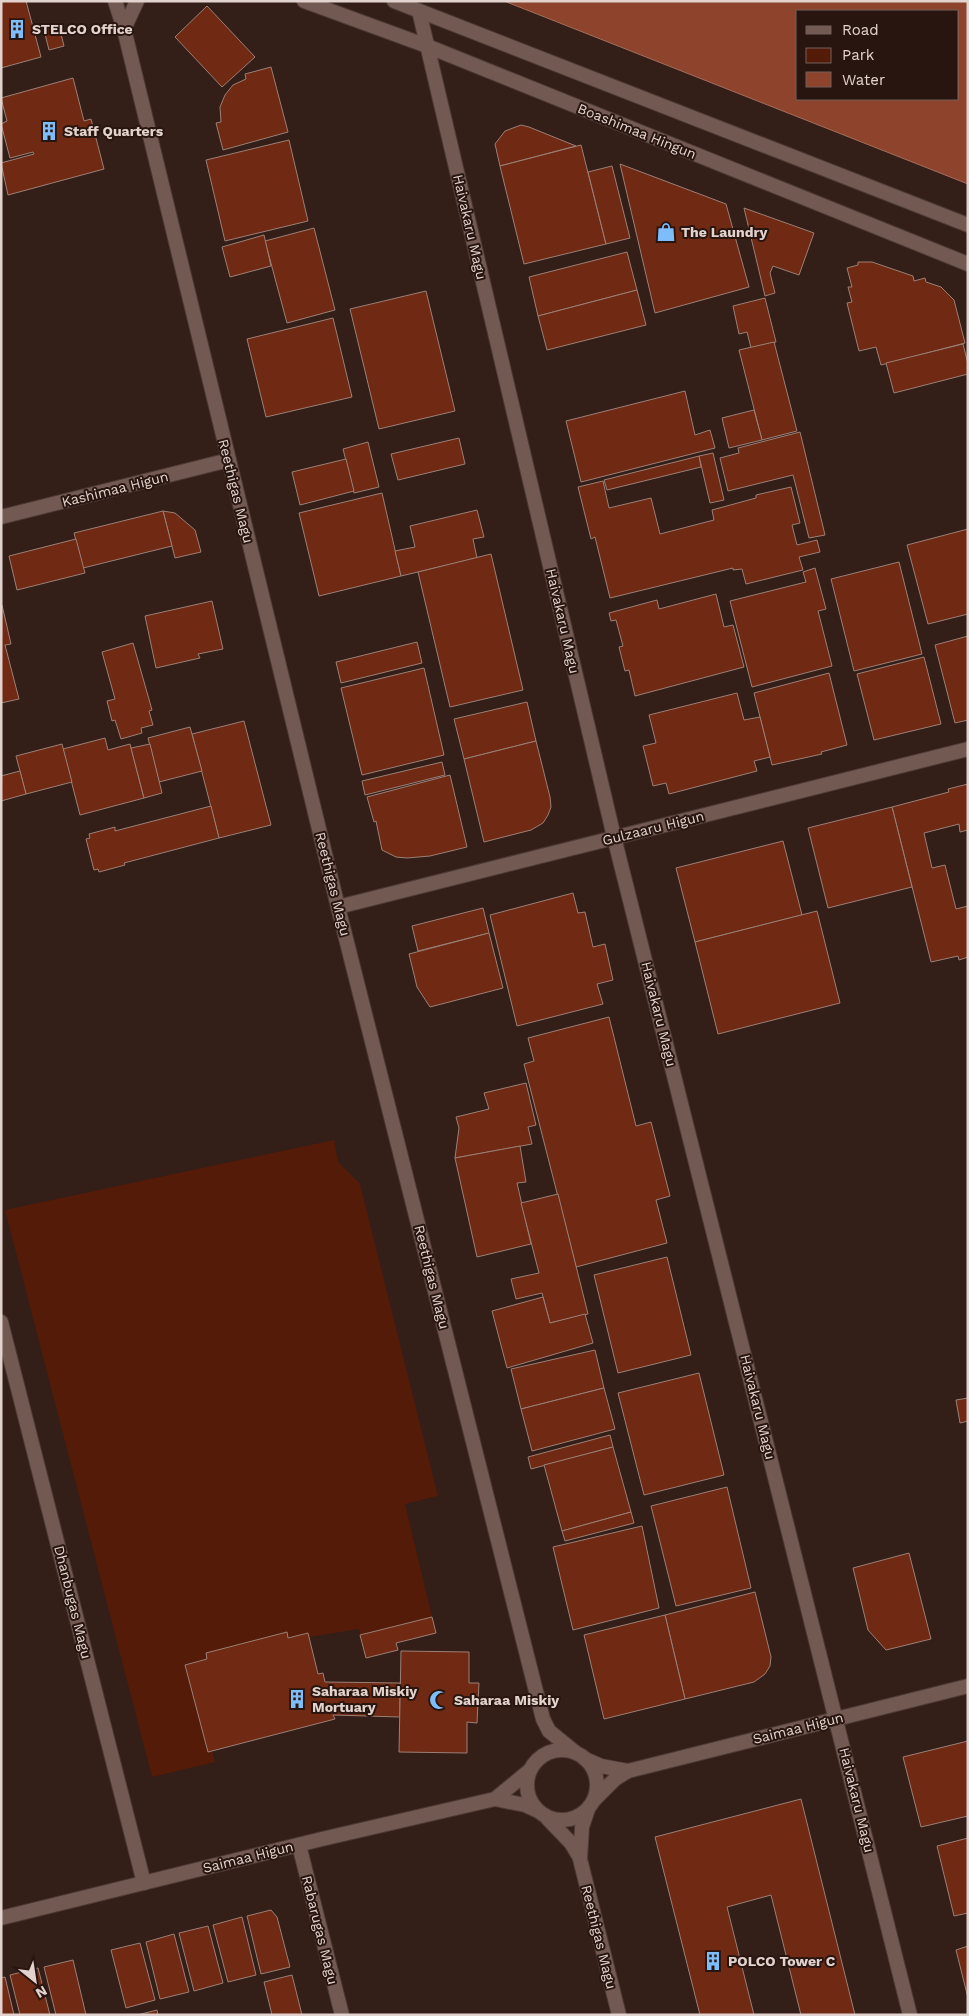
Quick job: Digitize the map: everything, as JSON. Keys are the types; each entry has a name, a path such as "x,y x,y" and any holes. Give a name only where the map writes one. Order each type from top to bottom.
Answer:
{"street":[{"name":"Reethigas Magu","path":"115,1 124,29 338,906 543,1719 549,1731 581,1756"},
{"path":"124,29 137,1"},
{"name":"Boashimaa Hingun","path":"304,1 427,46 968,264"},
{"path":"394,1 968,225"},
{"name":"Haivakaru Magu","path":"418,11 614,838 910,2015"},
{"name":"Kashimaa Higun","path":"1,518 229,460"},
{"name":"Gulzaaru Higun","path":"338,906 968,749"},
{"name":"Dhanbugas Magu","path":"1,1322 144,1883"},
{"name":"Saimaa Higun","path":"591,1804 615,1779 628,1771 968,1686"},
{"path":"554,1750 566,1750 581,1756 593,1767 597,1778 597,1789 591,1804 579,1816 569,1820 558,1820 542,1814 531,1803 527,1793 526,1781 529,1771 544,1754 554,1750"},
{"name":"Saimaa Higun","path":"581,1756 601,1766 628,1771"},
{"name":"Saimaa Higun","path":"495,1799 529,1771"},
{"name":"Saimaa Higun","path":"1,1918 495,1799 525,1805 542,1814"},
{"name":"Reethigas Magu","path":"580,1859 582,1827 591,1804"},
{"name":"Reethigas Magu","path":"542,1814 571,1843 580,1859 619,2015"},
{"name":"Rabarugas Magu","path":"299,1845 342,2015"}],"green space":[{"path":"334,1140 338,1162 360,1184 438,1496 405,1504 432,1617 360,1635 359,1629 309,1637 307,1633 288,1638 287,1632 206,1653 207,1659 186,1664 208,1752 212,1751 215,1762 152,1777 5,1210"}],"water":[{"path":"504,1 968,1 968,184"}],"building":[{"name":"STELCO Office","path":"1,1 26,1 41,57 1,68"},
{"path":"207,6 255,57 222,87 175,37"},
{"path":"59,26 64,46 49,50 44,30"},
{"path":"271,67 288,132 223,150 216,123 221,122 220,107 225,95 233,85 246,79 245,74"},
{"name":"Staff Quarters","path":"73,78 84,121 91,119 104,169 8,195 1,163 34,154 33,152 10,158 1,124 7,121 1,98"},
{"path":"521,125 576,146 500,166 495,144 505,131"},
{"path":"289,140 308,221 225,241 206,160"},
{"path":"581,145 606,244 524,264 500,166"},
{"path":"620,164 726,204 749,287 655,313"},
{"path":"612,166 630,238 606,244 588,172"},
{"path":"744,208 814,233 799,275 773,266 770,273 775,293 765,296"},
{"path":"314,228 335,310 287,323 265,241"},
{"path":"264,235 271,266 230,277 222,247"},
{"path":"627,252 637,290 538,316 529,277"},
{"path":"858,262 872,262 913,276 914,281 925,278 926,282 941,287 954,300 965,343 881,365 876,347 859,351 847,303 852,302 848,287 852,287 847,268 858,265"},
{"path":"637,290 646,325 547,350 538,316"},
{"path":"426,291 455,411 379,429 350,309"},
{"path":"765,298 776,342 751,348 747,332 739,334 733,306"},
{"path":"333,318 352,397 266,417 247,339"},
{"path":"774,342 797,431 762,440 739,350"},
{"path":"963,344 968,364 968,374 894,393 886,363"},
{"path":"685,391 695,435 710,430 715,448 581,482 566,421"},
{"path":"754,410 762,440 729,448 722,418"},
{"path":"800,432 825,535 809,538 793,475 728,491 720,458 739,453 738,448"},
{"path":"459,438 465,464 398,480 391,454"},
{"path":"368,442 379,487 354,493 343,449"},
{"path":"713,453 724,500 710,503 699,456"},
{"path":"699,456 701,467 607,490 604,480"},
{"path":"346,459 354,491 300,505 292,472"},
{"path":"603,481 609,508 651,498 660,534 714,520 712,510 756,498 756,495 791,487 800,523 792,525 797,545 817,540 820,552 799,557 803,570 746,584 742,569 733,570 733,568 610,598 595,537 591,539 578,487"},
{"path":"382,493 401,576 319,596 299,513"},
{"path":"477,510 484,537 473,539 477,558 401,576 395,551 415,547 410,526"},
{"path":"163,511 175,513 195,530 201,552 175,558"},
{"path":"163,511 172,546 83,568 74,533"},
{"path":"968,529 968,614 928,624 907,545"},
{"path":"76,539 85,573 17,590 9,556"},
{"path":"491,554 523,690 450,707 418,572"},
{"path":"899,562 922,654 854,671 831,579"},
{"path":"815,568 826,609 818,611 832,666 752,687 730,601 806,582 803,572"},
{"path":"716,594 724,627 733,625 744,667 635,696 629,670 625,671 619,647 623,646 616,620 611,621 609,613 657,600 659,609"},
{"path":"212,601 223,649 198,654 200,658 156,668 145,616"},
{"path":"2,605 11,644 5,645 19,699 1,703"},
{"path":"968,636 968,720 955,723 935,645"},
{"path":"417,642 422,663 341,683 336,662"},
{"path":"133,643 152,710 149,711 153,725 141,728 142,733 121,739 115,720 112,721 107,701 115,699 102,652"},
{"path":"924,657 941,724 874,740 857,674"},
{"path":"424,668 444,755 362,775 341,688"},
{"path":"829,673 847,745 821,752 822,754 772,765 754,693"},
{"path":"737,693 744,720 760,717 770,757 754,761 757,771 669,794 666,783 653,786 643,746 656,743 649,715"},
{"path":"527,702 536,741 464,759 454,719"},
{"path":"244,721 271,825 219,838 192,734"},
{"path":"190,727 202,771 159,782 148,738"},
{"path":"105,738 108,750 130,744 144,798 80,815 63,749"},
{"path":"536,741 550,797 551,807 548,815 543,823 531,830 484,842 464,759"},
{"path":"62,744 72,782 26,794 16,756"},
{"path":"150,744 162,793 144,798 131,748"},
{"path":"442,762 445,775 365,795 362,781"},
{"path":"20,771 26,794 1,801 1,776"},
{"path":"450,775 467,847 430,856 407,858 396,857 382,850 376,821 374,822 367,797"},
{"path":"968,784 968,830 960,832 959,824 924,833 932,868 945,865 956,909 968,906 968,957 959,960 958,956 931,962 892,807 949,792 948,789"},
{"path":"211,806 219,838 124,863 125,865 99,872 98,869 94,870 86,839 90,838 89,834 115,827 115,831"},
{"path":"892,807 912,887 828,908 808,828"},
{"path":"783,841 802,915 695,942 676,868"},
{"path":"573,893 578,913 585,912 593,947 605,944 613,980 597,984 603,1004 517,1026 490,915"},
{"path":"483,908 489,933 418,951 412,926"},
{"path":"817,911 840,1003 718,1034 695,942"},
{"path":"489,933 503,988 430,1007 417,987 409,954"},
{"path":"609,1017 636,1126 651,1122 670,1196 656,1200 667,1243 576,1267 524,1064 534,1061 528,1038"},
{"path":"526,1083 536,1125 528,1127 532,1144 455,1158 459,1128 456,1117 489,1109 484,1093"},
{"path":"520,1146 526,1182 517,1183 531,1244 477,1257 455,1158"},
{"path":"558,1194 588,1314 550,1323 542,1293 516,1299 511,1279 539,1273 521,1203"},
{"path":"667,1257 691,1355 618,1373 594,1275"},
{"path":"543,1297 550,1323 585,1314 593,1343 507,1368 492,1311"},
{"path":"595,1350 604,1388 521,1409 511,1369"},
{"path":"699,1373 724,1475 644,1495 618,1393"},
{"path":"604,1388 615,1429 532,1451 521,1409"},
{"path":"968,1398 968,1421 960,1423 956,1400"},
{"path":"610,1435 613,1447 531,1469 528,1457"},
{"path":"613,1447 631,1512 562,1531 544,1465"},
{"path":"727,1487 751,1588 676,1606 651,1506"},
{"path":"631,1512 634,1523 565,1541 562,1531"},
{"path":"642,1526 659,1608 573,1630 553,1547"},
{"path":"909,1553 931,1639 886,1650 868,1630 853,1568"},
{"path":"755,1592 771,1657 770,1666 765,1674 754,1682 685,1699 665,1615"},
{"path":"665,1615 685,1699 604,1719 584,1635"},
{"path":"432,1617 436,1633 396,1643 398,1650 366,1658 360,1635"},
{"name":"Saharaa Miskiy Mortuary","path":"287,1632 288,1638 308,1633 318,1674 323,1673 325,1682 400,1683 400,1717 333,1715 335,1719 208,1752 185,1665 207,1659 206,1653"},
{"name":"Saharaa Miskiy","path":"401,1651 469,1652 469,1683 479,1683 477,1723 467,1722 467,1753 399,1752"},
{"path":"968,1741 968,1816 921,1827 903,1757"},
{"name":"POLCO Tower C","path":"801,1799 855,2015 801,2015 771,1895 727,1907 754,2015 700,2015 655,1837"},
{"path":"968,1838 968,1913 954,1916 937,1846"},
{"path":"271,1910 277,1917 290,1967 261,1974 247,1916"},
{"path":"242,1917 256,1975 228,1982 213,1925"},
{"path":"208,1926 223,1983 194,1991 179,1933"},
{"path":"174,1934 189,1992 160,1999 146,1942"},
{"path":"140,1943 155,2000 126,2008 111,1950"},
{"path":"968,1946 968,1998 956,1950"},
{"path":"73,1960 86,2015 56,2015 44,1967"},
{"path":"38,1968 50,2015 20,2015 10,1975"},
{"path":"292,1975 302,2015 272,2015 264,1982"},
{"path":"5,1977 14,2015 1,2015 1,1978"},
{"path":"157,2010 158,2015 137,2015"}],"place":[{"name":"STELCO Office","path":"17,29"},
{"name":"Staff Quarters","path":"49,131"},
{"name":"The Laundry","path":"666,232"},
{"name":"Saharaa Miskiy Mortuary","path":"297,1699"},
{"name":"Saharaa Miskiy","path":"439,1700"},
{"name":"POLCO Tower C","path":"713,1961"}]}
